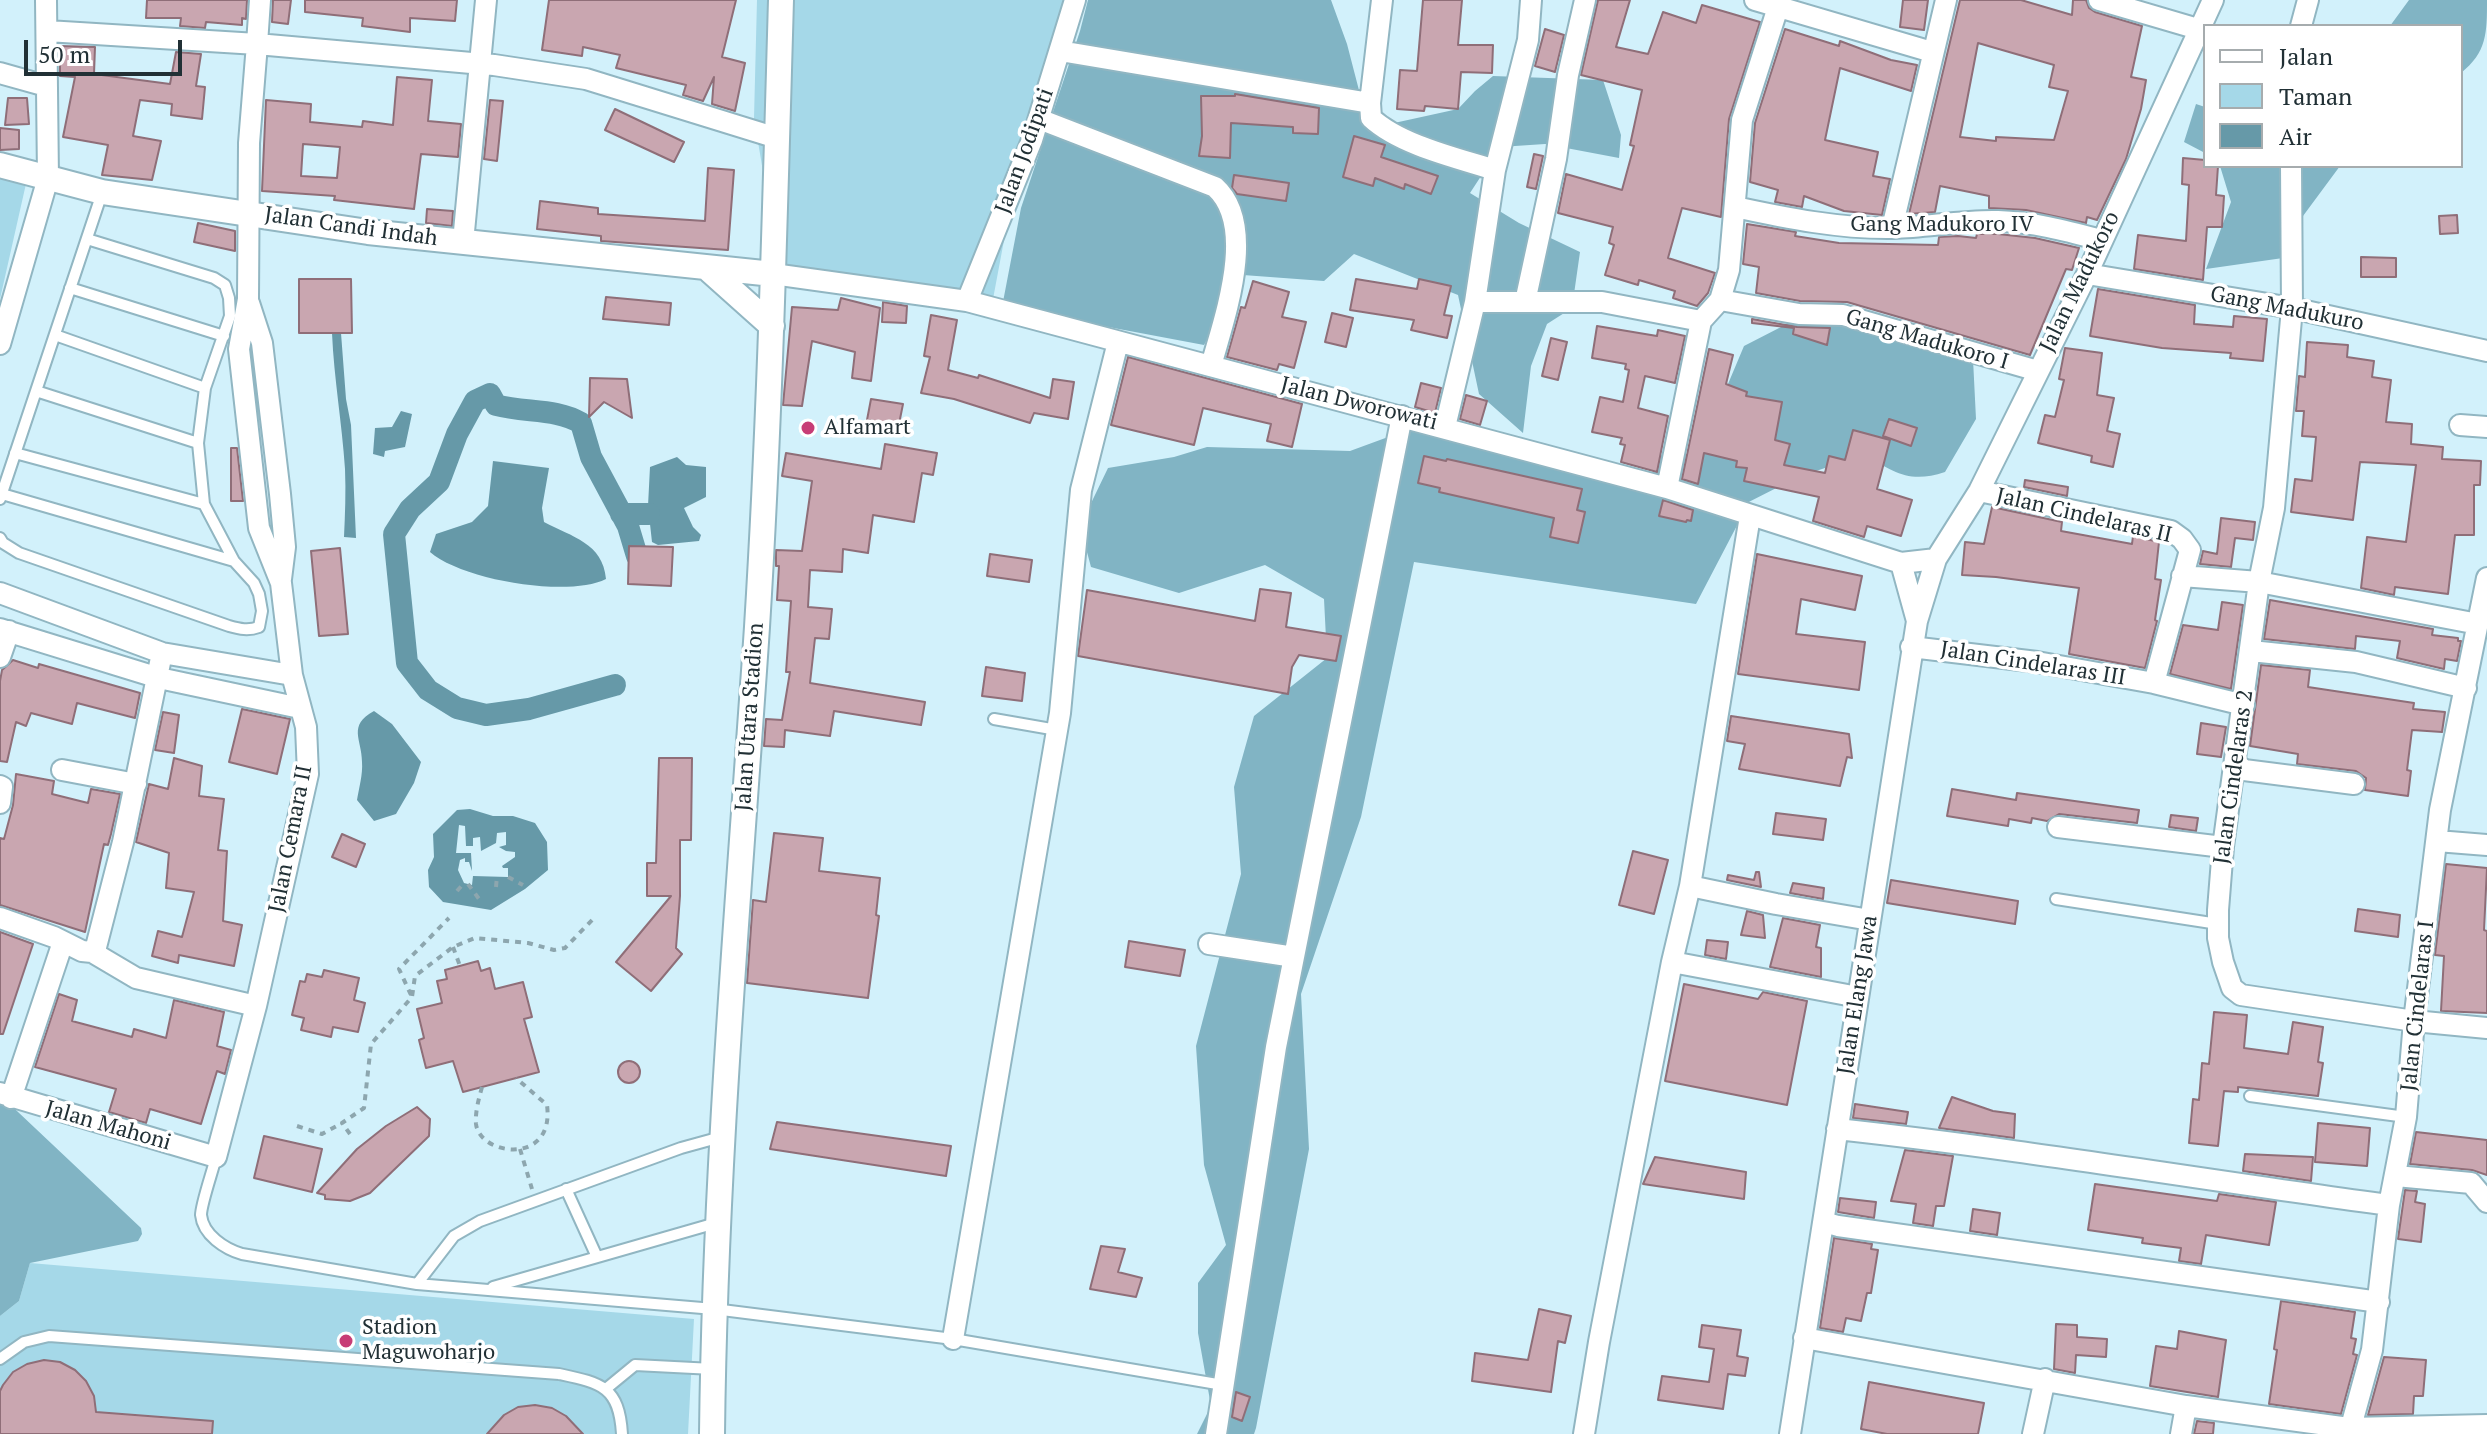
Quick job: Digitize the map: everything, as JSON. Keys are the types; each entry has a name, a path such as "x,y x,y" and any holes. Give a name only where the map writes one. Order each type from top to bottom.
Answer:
{"street":[{"path":"0,344 48,178 46,0"},
{"name":"Jalan Cemara II","path":"216,1157 256,1006 308,774 306,727 292,675 281,583 259,528 239,349 248,299 249,143 260,0"},
{"path":"463,242 486,0"},
{"name":"Jalan Utara Stadion","path":"712,1434 714,1309 732,962 757,626 772,326 781,0"},
{"name":"Jalan Jodipati","path":"967,301 1039,119 1075,0"},
{"path":"1382,0 1371,118 1401,137 1495,170"},
{"path":"1445,427 1475,302 1495,170 1528,40 1531,0"},
{"path":"1525,302 1556,159 1568,75 1585,0"},
{"path":"1755,0 1932,52"},
{"path":"1892,228 1946,0"},
{"path":"2099,0 2198,29"},
{"name":"Jalan Madukoro","path":"1936,559 1979,491 2087,274 2213,0"},
{"path":"2302,24 2308,0"},
{"path":"1667,488 1701,321 1720,300 1729,270 1742,120 1778,7"},
{"path":"47,31 257,44 494,65 586,79 777,138"},
{"path":"1060,51 1370,103"},
{"path":"0,73 46,86"},
{"path":"1039,119 1215,187 1224,194 1235,227 1237,250 1228,302 1211,366"},
{"name":"Jalan Candi Indah","path":"0,165 102,192 368,232 773,274"},
{"name":"Jalan Cindelaras 2","path":"2291,168 2292,308 2274,508 2259,582 2223,847 2218,938 2228,979 2232,988 2241,995 2414,1021 2487,1028"},
{"name":"Gang Madukoro IV","path":"1735,207 1834,225 1892,228 2020,222 2101,240"},
{"path":"706,267 772,326"},
{"name":"Jalan Dworowati","path":"773,274 967,301 1667,488 1901,563 1936,559"},
{"name":"Gang Madukuro","path":"2087,274 2292,308 2487,351"},
{"name":"Gang Madukoro I","path":"1720,300 1799,314 1843,315 2038,371"},
{"path":"1475,302 1602,302 1701,321"},
{"path":"953,1339 1057,730 1081,490 1118,342"},
{"path":"1216,1434 1276,1047 1402,416"},
{"path":"2460,425 2487,427"},
{"name":"Jalan Cindelaras II","path":"1979,491 2171,531 2182,539 2190,550 2154,683"},
{"path":"1584,1434 1672,962 1690,886 1750,516"},
{"name":"Jalan Elang Jawa","path":"1790,1434 1911,647 1936,559"},
{"path":"1901,563 1917,621"},
{"path":"2182,576 2259,582 2478,624"},
{"name":"Jalan Cindelaras I","path":"2349,1431 2372,1350 2389,1205 2406,1117 2414,1021 2440,810 2487,578"},
{"path":"0,593 162,653 292,675"},
{"path":"0,657 4,630 159,678 300,708"},
{"name":"Jalan Cindelaras III","path":"1911,647 2037,662 2154,683 2244,705"},
{"path":"2251,651 2356,662 2466,688"},
{"path":"92,952 96,947 136,784 162,653"},
{"path":"2235,763 2244,770 2354,784"},
{"path":"62,770 136,784"},
{"path":"0,786 0,803"},
{"path":"2058,827 2223,847"},
{"path":"2437,841 2487,845"},
{"path":"1690,886 1870,920"},
{"path":"0,918 82,951 92,952 136,978 256,1006"},
{"path":"5,1096 63,942"},
{"path":"1209,944 1294,957"},
{"path":"1672,962 1858,997"},
{"name":"Jalan Mahoni","path":"5,1096 216,1157"},
{"path":"1837,1129 1971,1144 2389,1205"},
{"path":"2396,1176 2471,1183 2487,1202"},
{"path":"1824,1222 2379,1302"},
{"path":"1804,1338 2186,1406 2349,1431 2454,1429 2487,1425"},
{"path":"2033,1434 2045,1379"},
{"path":"2181,1434 2186,1406"}],"lane":[{"path":"102,192 1,497 234,561"},
{"path":"0,538 19,553 229,626 245,630 259,627 259,594 254,583 234,561 204,504 198,443 205,388 230,316 225,285 214,278 87,239"},
{"path":"70,288 224,336"},
{"path":"55,335 205,388"},
{"path":"36,391 198,443"},
{"path":"15,453 204,504"},
{"path":"994,719 1057,730"},
{"path":"2056,899 2218,924"},
{"path":"2250,1096 2406,1117"},
{"path":"417,1284 454,1236 480,1221 681,1148 723,1136"},
{"path":"216,1157 201,1215 208,1231 231,1251 417,1284 714,1309 953,1339 1223,1385"},
{"path":"566,1189 597,1257"},
{"path":"485,1290 718,1222"},
{"path":"0,1359 24,1342 49,1336 559,1374 607,1388 619,1409 622,1434"},
{"path":"607,1388 635,1365 713,1369"}],"path":[{"path":"496,887 497,876"},
{"path":"508,877 523,885"},
{"path":"457,891 466,883 482,903"},
{"path":"412,997 399,969 449,918"},
{"path":"297,1126 322,1134 364,1108 371,1044 412,997 415,976 453,947 475,938 528,943 554,950 565,948 594,918"},
{"path":"453,947 460,966"},
{"path":"482,1087 476,1127 485,1140 503,1149 520,1149 536,1144 546,1134 549,1119 547,1105 516,1078"},
{"path":"342,1123 350,1134"},
{"path":"520,1149 536,1200"}],"green space":[{"path":"757,0 1073,0 1023,139 993,299 779,267 754,118"},
{"path":"0,158 30,166 0,299"},
{"name":"Stadion Maguwoharjo","path":"30,1263 694,1319 688,1434 0,1434 0,1316 19,1301"}],"shaded area":[{"path":"1088,0 1331,0 1347,44 1361,98 1385,125 1458,109 1493,76 1603,80 1621,135 1619,158 1545,144 1500,147 1470,193 1519,223 1580,252 1572,308 1547,324 1531,366 1523,433 1479,394 1458,295 1354,254 1324,281 1243,275 1204,345 1002,307 1021,208"},
{"path":"2409,0 2487,0 2484,41 2476,57 2463,71 2463,24 2391,24"},
{"path":"2196,104 2203,106 2203,152 2184,142"},
{"path":"2221,168 2339,168 2303,216 2290,257 2206,269 2231,202"},
{"path":"1818,308 1973,359 1976,419 1945,472 1912,476 1894,471 1864,455 1798,477 1733,510 1743,514 1696,604 1414,562 1361,817 1301,994 1309,1149 1256,1428 1254,1434 1197,1434 1211,1406 1198,1333 1198,1283 1226,1245 1204,1165 1196,1046 1241,874 1234,787 1254,716 1327,658 1324,599 1265,565 1179,593 1091,567 1080,526 1108,468 1174,457 1207,447 1350,451 1429,422 1648,481 1662,454 1698,454 1735,397 1728,384 1744,346"},
{"path":"0,1095 141,1228 142,1234 138,1241 30,1263 19,1301 0,1316"}],"water":[{"path":"332,333 341,333 351,425 356,538 344,537 345,469"},
{"path":"401,411 412,414 405,447 385,451 384,457 373,454 375,428 392,427"},
{"path":"677,457 686,465 706,467 706,497 684,508 693,527 701,535 699,541 658,545 652,542 648,506 650,467"},
{"path":"493,461 549,468 542,508 544,522 592,549 604,567 606,579 567,587 516,583 466,571 430,552 436,534 472,522 488,506"},
{"path":"374,711 392,724 421,762 414,783 396,814 374,821 357,800 362,767 358,728"},
{"path":"470,809 535,823 547,842 548,870 491,910 443,902 429,887 428,870 434,857 433,834 457,810"}],"pier":[{"path":"459,825 465,826 466,846 473,846 473,838 480,837 481,851 496,843 497,833 506,832 506,845 499,847 515,852 515,857 502,866 508,868 508,877 473,876 472,885 464,883 458,870 460,860 465,858 472,871 471,853 456,853"}],"building":[{"path":"147,0 247,0 246,19 242,18 242,25 206,22 205,28 180,26 181,18 146,18"},
{"path":"273,0 291,0 288,24 272,22"},
{"path":"305,0 457,0 455,21 410,18 410,32 362,26 363,18 305,12"},
{"path":"549,0 736,0 722,57 745,63 735,111 712,104 714,77 703,101 683,95 686,85 616,68 620,55 583,47 582,56 542,50"},
{"path":"1423,0 1462,0 1458,45 1493,45 1492,73 1461,72 1458,109 1425,106 1424,111 1397,109 1400,70 1417,71"},
{"path":"1598,0 1630,0 1616,47 1648,54 1663,12 1696,23 1702,5 1760,22 1729,119 1721,217 1682,208 1668,258 1715,273 1708,293 1697,306 1673,298 1675,291 1639,280 1638,285 1605,275 1614,245 1609,243 1613,227 1558,213 1566,174 1622,190 1634,146 1630,145 1642,90 1581,75"},
{"path":"1903,0 1928,0 1924,30 1900,27"},
{"path":"1960,0 2021,0 2072,15 2073,0 2086,0 2095,12 2142,26 2131,77 2146,80 2141,109 2126,159 2097,220 2087,217 2086,223 2026,210 1989,208 1989,196 1940,186 1935,212 1909,214","holes":["1978,43 2054,65 2049,87 2068,91 2054,140 1996,137 1996,141 1960,137"]},
{"path":"1545,29 1564,35 1555,72 1535,66"},
{"path":"1785,29 1839,46 1840,41 1891,60 1917,65 1911,91 1840,68 1825,140 1878,152 1873,176 1890,179 1882,215 1844,211 1804,196 1802,207 1775,202 1778,190 1750,182 1755,123"},
{"path":"60,46 95,47 94,74 170,84 176,52 201,54 196,86 205,87 202,119 171,115 172,104 140,100 133,136 161,141 152,180 102,175 108,145 63,137 75,77 60,76"},
{"path":"397,77 432,80 428,121 461,124 458,157 421,154 414,209 334,200 335,196 262,191 266,100 311,104 310,122 362,127 363,121 393,125","holes":["303,144 340,147 337,178 301,176"]},
{"path":"1235,94 1319,108 1318,134 1293,133 1293,127 1231,123 1230,158 1199,156 1201,96"},
{"path":"8,98 27,98 29,124 5,125"},
{"path":"490,100 503,101 497,161 484,159"},
{"path":"615,109 684,142 674,162 605,130"},
{"path":"0,128 19,130 19,149 0,150"},
{"path":"1354,136 1385,145 1381,157 1438,176 1431,194 1405,184 1404,189 1375,178 1373,186 1343,177"},
{"path":"1534,154 1543,156 1536,189 1527,187"},
{"path":"2183,158 2203,160 2203,168 2218,168 2216,195 2224,196 2222,227 2207,227 2203,280 2134,269 2138,235 2186,241 2189,185 2182,184"},
{"path":"708,168 734,170 728,250 601,241 601,236 537,229 540,201 598,208 598,214 705,221"},
{"path":"1234,175 1289,183 1286,201 1237,194 1232,188"},
{"path":"427,209 453,211 452,226 426,223"},
{"path":"2457,215 2458,233 2440,234 2439,216"},
{"path":"198,223 235,231 235,251 194,242"},
{"path":"1747,224 1839,243 1938,245 1939,237 1976,238 1977,234 1998,234 2079,248 2072,270 2066,269 2030,355 1847,302 1800,301 1756,293 1759,267 1743,264"},
{"path":"2361,257 2396,258 2396,277 2361,277"},
{"path":"299,279 351,279 352,333 299,333"},
{"path":"1356,279 1417,289 1419,279 1451,286 1444,315 1452,316 1447,338 1411,330 1414,320 1350,310"},
{"path":"1253,281 1289,292 1282,317 1306,322 1294,368 1279,364 1277,370 1227,357 1241,307 1245,308"},
{"path":"2098,289 2195,305 2194,324 2233,327 2234,316 2267,319 2263,361 2230,358 2231,353 2162,348 2090,336"},
{"path":"606,297 671,303 669,325 603,319"},
{"path":"841,298 880,308 871,381 852,378 855,352 812,341 802,406 783,405 792,307 838,310"},
{"path":"883,302 907,306 906,323 882,322"},
{"path":"1332,313 1353,318 1346,347 1325,342"},
{"path":"931,315 957,320 948,370 978,378 979,375 1050,398 1053,379 1074,382 1068,419 1034,413 1030,423 954,399 921,393 930,357 924,356"},
{"path":"1752,319 1797,327 1830,328 1827,345 1793,334 1794,328 1752,323"},
{"path":"1597,326 1657,336 1658,330 1685,336 1675,383 1645,376 1638,408 1668,416 1657,472 1621,462 1625,445 1620,444 1622,438 1592,432 1600,397 1623,402 1629,370 1625,369 1626,364 1592,358"},
{"path":"1551,338 1567,342 1558,380 1542,376"},
{"path":"2307,342 2348,345 2347,357 2374,361 2372,377 2391,380 2386,422 2412,424 2411,444 2443,447 2442,459 2481,461 2480,485 2474,485 2474,535 2455,535 2448,594 2395,587 2394,595 2361,588 2367,537 2406,542 2416,465 2360,462 2353,520 2291,512 2295,479 2312,481 2316,437 2302,436 2304,411 2296,411 2299,376 2305,377"},
{"path":"2065,348 2102,353 2097,395 2114,398 2107,431 2120,434 2113,467 2091,462 2092,456 2038,443 2045,415 2055,417 2064,380 2059,379"},
{"path":"1709,349 1733,355 1726,384 1747,392 1746,396 1782,402 1775,440 1790,444 1784,465 1825,473 1829,456 1845,460 1853,430 1890,440 1877,489 1912,500 1901,536 1867,526 1864,537 1813,521 1819,497 1744,481 1747,468 1736,467 1737,461 1704,453 1698,484 1682,479"},
{"path":"1128,357 1302,404 1292,447 1267,441 1271,424 1203,408 1194,445 1111,425"},
{"path":"590,378 627,379 632,418 604,402 589,417"},
{"path":"1421,383 1441,388 1435,413 1415,407"},
{"path":"1466,395 1487,401 1480,425 1460,419"},
{"path":"871,399 903,404 899,424 867,420"},
{"path":"1889,419 1917,428 1911,446 1883,436"},
{"path":"885,444 937,453 933,475 922,473 914,522 873,515 868,553 843,549 842,572 810,570 808,607 832,609 829,639 815,638 810,683 925,702 921,725 834,711 830,736 785,730 784,747 764,746 766,719 782,720 790,672 786,672 791,601 777,600 779,566 776,566 776,550 802,551 812,481 782,476 786,453 881,469"},
{"path":"231,448 237,448 243,501 231,501"},
{"path":"1424,456 1582,489 1577,510 1585,512 1578,543 1550,537 1554,518 1439,492 1440,488 1418,483"},
{"path":"2025,480 2068,487 2067,496 2024,487"},
{"path":"1663,500 1693,510 1691,521 1659,516"},
{"path":"1992,507 2062,522 2061,531 2132,544 2133,536 2159,542 2155,579 2161,580 2157,621 2145,668 2069,654 2079,588 1962,575 1965,542 1984,544"},
{"path":"2221,518 2255,522 2253,540 2235,538 2231,567 2200,564 2203,551 2217,554"},
{"path":"629,546 673,547 671,586 628,584"},
{"path":"340,548 348,634 319,636 311,551"},
{"path":"990,554 1032,560 1029,582 987,576"},
{"path":"1757,554 1862,576 1855,610 1801,599 1796,634 1865,642 1859,690 1738,674"},
{"path":"1260,589 1291,593 1286,627 1341,636 1336,661 1299,655 1292,667 1288,694 1078,656 1087,590 1255,621"},
{"path":"2270,600 2433,629 2432,635 2461,641 2457,661 2445,659 2444,669 2397,658 2400,641 2356,636 2355,649 2264,639"},
{"path":"2222,602 2243,605 2231,689 2170,674 2183,625 2218,630"},
{"path":"13,660 38,668 39,664 140,693 135,718 77,703 72,724 31,713 26,726 16,722 7,762 0,761 0,681 2,670"},
{"path":"2261,665 2310,670 2308,687 2414,703 2413,709 2445,712 2442,732 2412,730 2407,770 2411,771 2408,796 2365,790 2366,778 2356,771 2297,764 2298,754 2250,746"},
{"path":"986,667 1025,673 1022,701 982,696"},
{"path":"242,709 290,719 277,774 229,762"},
{"path":"163,712 179,715 174,753 155,750"},
{"path":"1731,716 1849,734 1852,758 1847,757 1840,786 1739,769 1745,744 1727,741"},
{"path":"2201,723 2226,727 2221,757 2197,754"},
{"path":"174,758 202,766 199,796 224,799 218,850 227,851 223,921 242,925 234,966 179,955 178,963 152,956 158,931 182,937 194,892 166,888 169,853 136,842 149,784 168,789"},
{"path":"659,758 692,758 691,840 680,840 676,948 682,954 651,991 616,962 671,896 647,896 647,863 656,863"},
{"path":"16,774 54,781 52,794 88,803 91,789 120,794 108,845 104,844 85,932 0,905 0,838 4,839 13,805"},
{"path":"1952,789 2016,800 2017,793 2139,810 2137,823 2059,814 2047,821 2032,818 2031,823 2009,819 2008,826 1947,816"},
{"path":"1776,813 1826,819 1823,840 1773,834"},
{"path":"2171,815 2198,818 2196,831 2169,827"},
{"path":"774,833 823,838 819,871 880,878 876,915 879,916 868,998 747,983 753,900 766,902"},
{"path":"342,834 365,844 356,867 332,857"},
{"path":"1633,851 1668,860 1654,914 1619,905"},
{"path":"2446,864 2487,868 2484,930 2487,931 2487,1013 2441,1011 2444,956 2435,955"},
{"path":"1756,872 1759,872 1761,887 1727,880 1728,875 1754,880"},
{"path":"1891,880 2018,901 2015,924 1887,903"},
{"path":"1793,883 1824,888 1823,899 1790,893"},
{"path":"2358,909 2400,915 2398,937 2355,931"},
{"path":"1747,911 1763,915 1765,938 1741,935"},
{"path":"1783,918 1820,925 1816,947 1821,948 1821,977 1770,967"},
{"path":"0,932 33,944 3,1034 0,1034"},
{"path":"1707,940 1728,942 1726,959 1705,955"},
{"path":"1129,941 1185,950 1180,976 1125,967"},
{"path":"478,961 481,971 490,968 495,989 523,982 532,1017 524,1019 539,1072 463,1092 453,1061 426,1068 419,1040 424,1038 417,1009 442,1003 437,981 447,979 445,970"},
{"path":"324,970 359,978 354,1000 365,1003 358,1032 333,1027 331,1037 301,1030 304,1018 292,1015 300,981 305,982 307,974 322,977"},
{"path":"1684,984 1758,999 1763,992 1807,1001 1787,1105 1665,1081"},
{"path":"59,994 77,1000 72,1021 132,1037 134,1029 166,1038 174,1000 224,1012 217,1046 231,1050 225,1074 217,1071 201,1124 150,1109 146,1123 109,1112 116,1089 35,1067"},
{"path":"2214,1012 2247,1015 2244,1048 2288,1054 2293,1022 2323,1027 2318,1062 2323,1063 2318,1096 2238,1087 2238,1092 2224,1091 2218,1146 2189,1143 2193,1099 2199,1100 2202,1063 2209,1064"},
{"path":"629,1061 637,1064 640,1072 637,1080 629,1083 621,1080 618,1072 621,1064"},
{"path":"1952,1097 1993,1111 2015,1114 2014,1138 1939,1128"},
{"path":"1855,1104 1908,1112 1906,1124 1853,1118"},
{"path":"417,1107 430,1119 429,1136 370,1193 350,1201 325,1199 325,1195 317,1193 357,1149"},
{"path":"777,1122 951,1146 946,1176 770,1149"},
{"path":"2318,1123 2370,1128 2367,1166 2315,1162"},
{"path":"2416,1132 2487,1140 2487,1175 2472,1170 2410,1164"},
{"path":"264,1136 322,1149 312,1192 254,1178"},
{"path":"1905,1150 1953,1156 1944,1206 1936,1206 1933,1226 1913,1223 1916,1204 1891,1201"},
{"path":"2245,1154 2313,1157 2311,1181 2243,1171"},
{"path":"1655,1157 1746,1172 1744,1199 1643,1184"},
{"path":"2095,1184 2217,1201 2219,1194 2276,1202 2269,1245 2206,1235 2201,1264 2179,1261 2181,1248 2142,1243 2143,1238 2088,1230"},
{"path":"2405,1190 2417,1191 2415,1202 2425,1204 2421,1242 2398,1239"},
{"path":"1840,1198 1876,1202 1874,1218 1838,1212"},
{"path":"1973,1209 2000,1213 1997,1235 1970,1231"},
{"path":"1834,1238 1872,1244 1871,1249 1878,1250 1871,1293 1867,1293 1861,1321 1846,1318 1843,1332 1820,1328"},
{"path":"1101,1246 1125,1249 1118,1272 1142,1278 1136,1297 1090,1289"},
{"path":"2281,1301 2355,1312 2351,1338 2356,1339 2353,1354 2357,1355 2341,1414 2269,1404"},
{"path":"1539,1309 1571,1316 1565,1343 1558,1341 1551,1392 1472,1381 1475,1353 1528,1360"},
{"path":"2056,1324 2077,1325 2077,1337 2107,1339 2106,1357 2076,1355 2075,1373 2054,1369"},
{"path":"1702,1325 1741,1330 1737,1356 1748,1358 1745,1376 1728,1374 1723,1409 1658,1400 1662,1376 1709,1382 1714,1349 1699,1347"},
{"path":"2179,1331 2226,1340 2218,1397 2150,1386 2156,1346 2177,1349"},
{"path":"2384,1357 2426,1360 2423,1396 2414,1396 2413,1414 2368,1415"},
{"path":"44,1360 60,1362 86,1381 94,1396 96,1412 213,1421 212,1434 0,1434 0,1391 3,1385 13,1372 27,1364"},
{"path":"1869,1382 1984,1403 1978,1434 1887,1434 1861,1429"},
{"path":"1236,1392 1250,1397 1242,1421 1232,1417"},
{"path":"535,1405 552,1408 566,1416 583,1434 487,1434 504,1415 518,1407"},
{"path":"2197,1421 2214,1423 2213,1434 2194,1434"}],"waterway":[{"path":"615,685 529,709 486,715 457,708 428,690 407,663 394,534 410,509 439,482 457,434 475,401 490,394 496,405 561,415 581,423 591,457 628,526 637,556"},
{"path":"621,514 649,514"}],"place":[{"name":"Alfamart","path":"808,428"},
{"name":"Stadion Maguwoharjo","path":"346,1341"}]}
